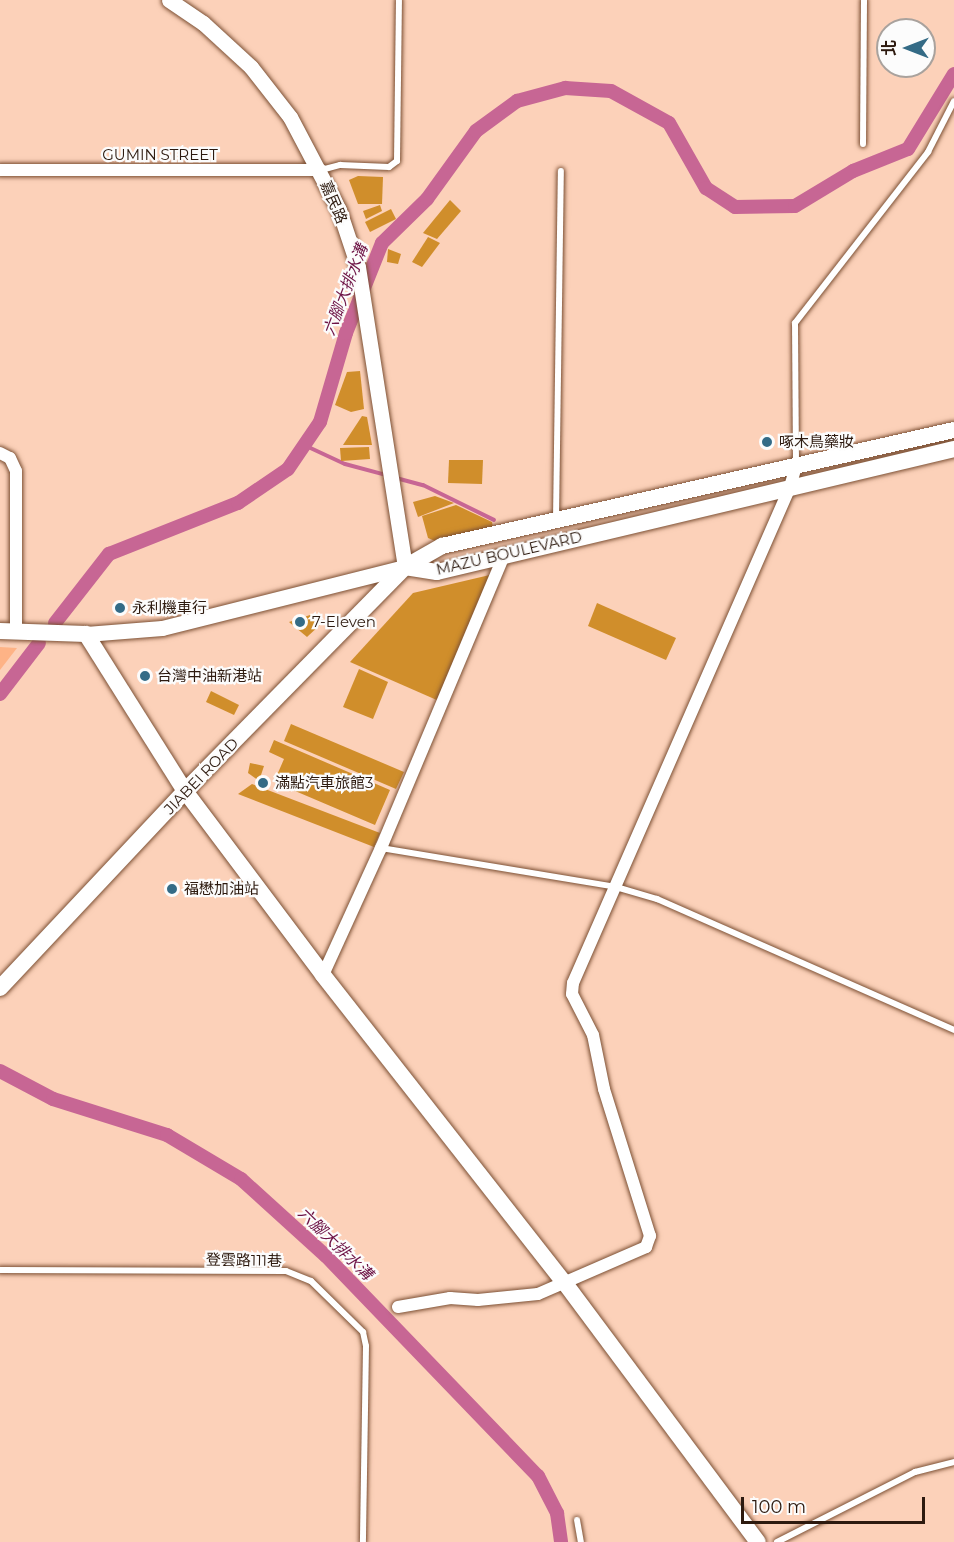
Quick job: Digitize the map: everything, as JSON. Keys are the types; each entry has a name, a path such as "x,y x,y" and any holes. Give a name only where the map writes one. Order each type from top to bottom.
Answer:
{"main road":[{"name":"MAZU BOULEVARD","path":"405,567 442,546 954,430"},
{"name":"MAZU BOULEVARD","path":"405,567 437,572 954,449"},
{"name":"JIABEI ROAD","path":"0,988 185,791 405,567"},
{"path":"8,632 86,634 185,791 323,975 564,1282 758,1542"}],"street":[{"name":"嘉民路","path":"169,0 203,23 251,67 290,117 321,170 358,267 405,567"},
{"name":"GUMIN STREET","path":"0,170 321,170"},
{"path":"0,453 10,458 16,471 8,632"},
{"path":"398,1307 450,1298 478,1300 538,1294 646,1247 650,1236 604,1089 593,1035 572,994 616,887 790,487 796,466"},
{"path":"323,975 381,848 504,555"},
{"path":"86,634 162,628 405,567"}],"lane":[{"path":"321,170 340,165 389,167 397,161 399,0"},
{"path":"862,144 864,0"},
{"path":"796,466 795,323 928,152 954,101"},
{"path":"556,520 561,171"},
{"path":"381,848 616,887 657,899 954,1030"},
{"name":"登雲路111巷","path":"0,1270 286,1271 311,1281 363,1332 366,1346 363,1542"},
{"path":"777,1542 915,1472 954,1461"},
{"path":"577,1520 581,1542"}],"shaded area":[{"path":"0,647 17,648 0,670"}],"building":[{"path":"358,176 383,177 382,204 358,204 349,180"},
{"path":"450,200 461,211 437,239 423,233"},
{"path":"380,205 382,211 366,219 363,211"},
{"path":"391,209 396,219 370,232 365,222"},
{"path":"428,237 440,243 422,267 412,262"},
{"path":"388,249 401,254 398,264 387,262"},
{"path":"360,371 364,409 351,412 335,405 347,372"},
{"path":"362,416 367,417 372,445 343,445"},
{"path":"369,447 370,459 341,461 340,448"},
{"path":"449,460 483,460 482,484 448,483"},
{"path":"435,496 454,503 418,517 413,502"},
{"path":"456,505 492,522 493,527 435,541 428,538 422,516"},
{"path":"494,574 439,701 350,662 413,593"},
{"path":"597,603 676,638 666,660 588,626"},
{"path":"313,614 321,624 307,637 289,622"},
{"path":"359,669 388,682 373,719 343,707"},
{"path":"211,691 239,705 234,715 206,702"},
{"path":"291,724 404,772 396,789 284,741"},
{"path":"274,740 390,790 375,825 274,782 284,759 269,752"},
{"path":"250,763 264,766 259,781 248,773"},
{"path":"252,784 380,833 374,847 238,794"}],"waterway":[{"name":"六腳大排水溝","path":"55,623 109,554 238,503 288,469 320,422 346,333 382,243 427,199 476,131 517,101 565,88 611,91 669,123 706,188 735,207 795,206 853,171 908,149 954,74"},
{"path":"304,445 345,464 386,475"},
{"path":"396,478 423,485 494,520"},
{"name":"六腳大排水溝","path":"0,694 39,643"},
{"name":"六腳大排水溝","path":"0,1071 53,1099 167,1135 241,1179 326,1256 538,1476 557,1513 561,1542"}],"place":[{"name":"啄木鳥藥妝","path":"767,442"},
{"name":"永利機車行","path":"120,608"},
{"name":"7-Eleven","path":"300,622"},
{"name":"台灣中油新港站","path":"145,676"},
{"name":"滿點汽車旅館3","path":"263,783"},
{"name":"福懋加油站","path":"172,889"}]}
